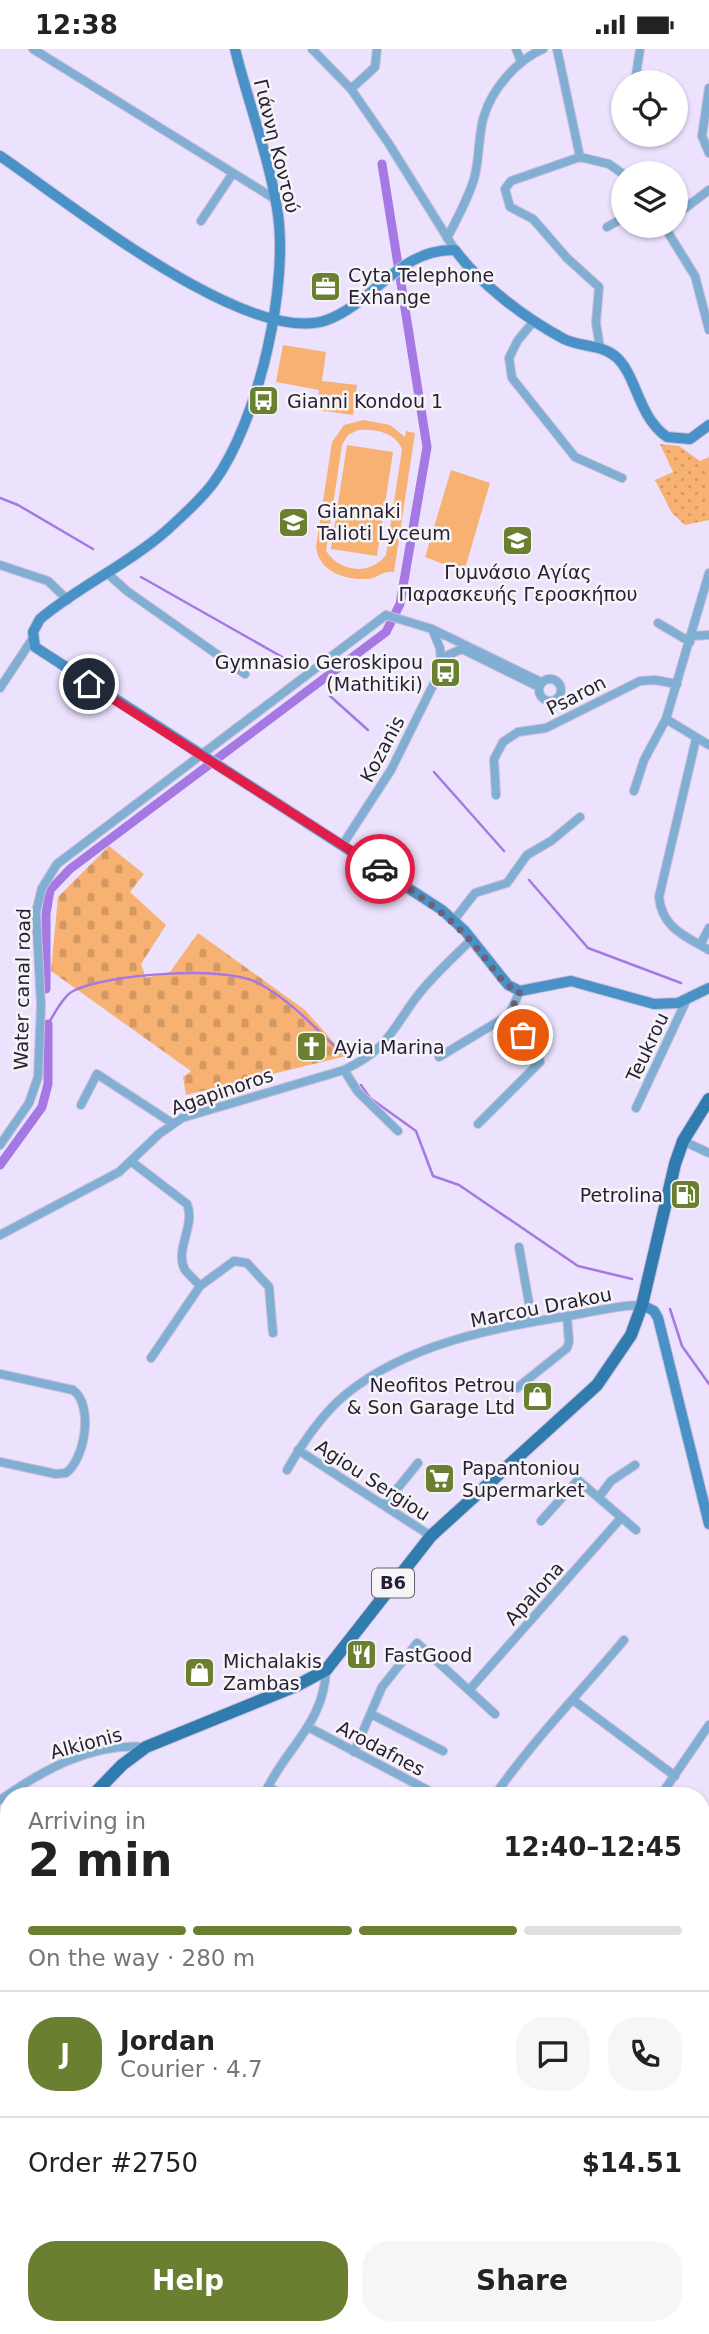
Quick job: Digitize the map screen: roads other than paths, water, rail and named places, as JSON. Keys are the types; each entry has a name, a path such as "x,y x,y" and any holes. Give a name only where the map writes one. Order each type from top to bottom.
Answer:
{"main road":[{"name":"B6","path":"101,1787 122,1765 146,1747 296,1686 326,1670 431,1536 597,1385 625,1348 642,1305 666,1200 683,1141 709,1099"}],"street":[{"path":"33,49 275,199"},
{"name":"Γιάννη Κοντού","path":"0,688 33,638 40,619 108,574 167,530 214,482 240,432 275,321 279,231 275,199 235,49"},
{"path":"312,49 351,89 389,144 447,238 473,272 534,321 565,339 600,348 622,363 643,410 661,433 674,439 690,439 709,425"},
{"path":"351,89 375,67 377,49"},
{"path":"516,49 521,61"},
{"path":"447,238 474,181 482,143 483,118 488,106 521,61 543,49"},
{"path":"557,49 580,157"},
{"path":"637,70 640,49"},
{"path":"709,89 702,136 709,153"},
{"path":"0,156 192,285 233,306 275,321 306,325 328,320 362,299 407,263 430,251 455,250"},
{"path":"600,348 596,323 599,287 567,258 533,219 510,207 505,190 511,181 580,157 611,165"},
{"path":"201,221 233,173"},
{"path":"688,206 709,190"},
{"path":"607,227 611,225"},
{"path":"671,238 706,295 705,322 709,330"},
{"path":"534,321 518,340 509,358 512,378 575,457 622,478"},
{"path":"0,565 48,581 68,600"},
{"path":"634,791 645,760 666,719 709,573"},
{"path":"108,574 127,591 245,674"},
{"name":"Water canal road","path":"0,1145 29,1103 38,1077 41,1005 36,912 42,888 57,864 204,757 345,643 388,615 432,629"},
{"path":"658,624 691,639 709,635"},
{"path":"432,629 440,648 441,664"},
{"path":"432,629 540,685 463,649 448,655 441,664"},
{"path":"33,638 35,647 44,655 343,844 454,920 508,985 520,991 571,981 654,1004 687,999 709,988"},
{"name":"Kozanis","path":"343,844 391,770 441,664"},
{"name":"Psaron","path":"496,795 494,759 503,742 518,732 546,729 640,681 655,680 677,684"},
{"path":"666,719 709,745"},
{"path":"696,739 659,897 663,917 672,929 709,950"},
{"path":"454,920 475,893 507,883 527,855 551,841 580,817"},
{"path":"700,945 709,928"},
{"name":"Agapinoros","path":"0,1235 119,1172 172,1123 211,1108 344,1070 367,1059 384,1045 433,978 471,940"},
{"path":"439,1057 509,1015 520,991"},
{"name":"Teukrou","path":"636,1108 687,999"},
{"path":"478,1124 540,1062 538,1054 509,1015"},
{"path":"344,1070 358,1093 398,1131"},
{"path":"81,1105 97,1074 172,1123"},
{"path":"683,1141 709,1153"},
{"path":"132,1162 187,1204 189,1220 183,1262 185,1269 200,1286"},
{"path":"519,1247 533,1320"},
{"path":"151,1358 200,1286 228,1263 247,1263 269,1287 273,1333"},
{"path":"642,1305 654,1311 657,1318 709,1524"},
{"name":"Marcou Drakou","path":"287,1470 326,1412 366,1380 453,1340 533,1320 642,1305"},
{"path":"517,1388 567,1348 567,1316"},
{"path":"0,1374 73,1390 82,1399 85,1412 78,1457 71,1469 56,1474 0,1462"},
{"name":"Agiou Sergiou","path":"298,1450 431,1536"},
{"path":"385,1504 418,1463"},
{"path":"599,1497 611,1481 635,1465"},
{"path":"541,1521 578,1480 636,1530"},
{"name":"Apalona","path":"470,1689 621,1518"},
{"path":"501,1787 530,1745 624,1640"},
{"path":"354,1752 382,1687 418,1643 495,1714"},
{"path":"269,1787 310,1728 324,1691 326,1670"},
{"path":"573,1700 675,1776"},
{"path":"371,1714 443,1751"},
{"path":"667,1787 709,1725"},
{"name":"Arodafnes","path":"310,1728 422,1787"},
{"name":"Alkionis","path":"19,1787 43,1770 62,1763 121,1747 146,1747"}],"waterway":[{"path":"46,989 46,914 50,890 70,869 386,632 400,604 427,447 382,164"},
{"path":"0,498 18,505 93,549"},
{"path":"141,577 291,662"},
{"path":"330,696 368,730"},
{"path":"434,772 504,851"},
{"path":"529,880 588,948 681,983"},
{"path":"48,1024 69,993 89,985 138,976 220,974 242,977 269,989 336,1048"},
{"path":"0,1165 42,1107 48,1084 48,1024"},
{"path":"361,1085 370,1098 416,1131 433,1176 459,1185 578,1266 632,1279"},
{"path":"670,1309 682,1346 709,1384"}],"place":[{"name":"Cyta Telephone Exhange","path":"325,286"},
{"name":"Gianni Kondou 1","path":"264,401"},
{"name":"Giannaki Talioti Lyceum","path":"294,522"},
{"name":"Γυμνάσιο Αγίας Παρασκευής Γεροσκήπου","path":"518,541"},
{"name":"Gymnasio Geroskipou (Mathitiki)","path":"446,673"},
{"name":"Ayia Marina","path":"311,1047"},
{"name":"Petrolina","path":"686,1195"},
{"name":"Neofitos Petrou & Son Garage Ltd","path":"538,1396"},
{"name":"Papantoniou Supermarket","path":"439,1479"},
{"name":"FastGood","path":"361,1655"},
{"name":"Michalakis Zambas","path":"200,1672"}]}
